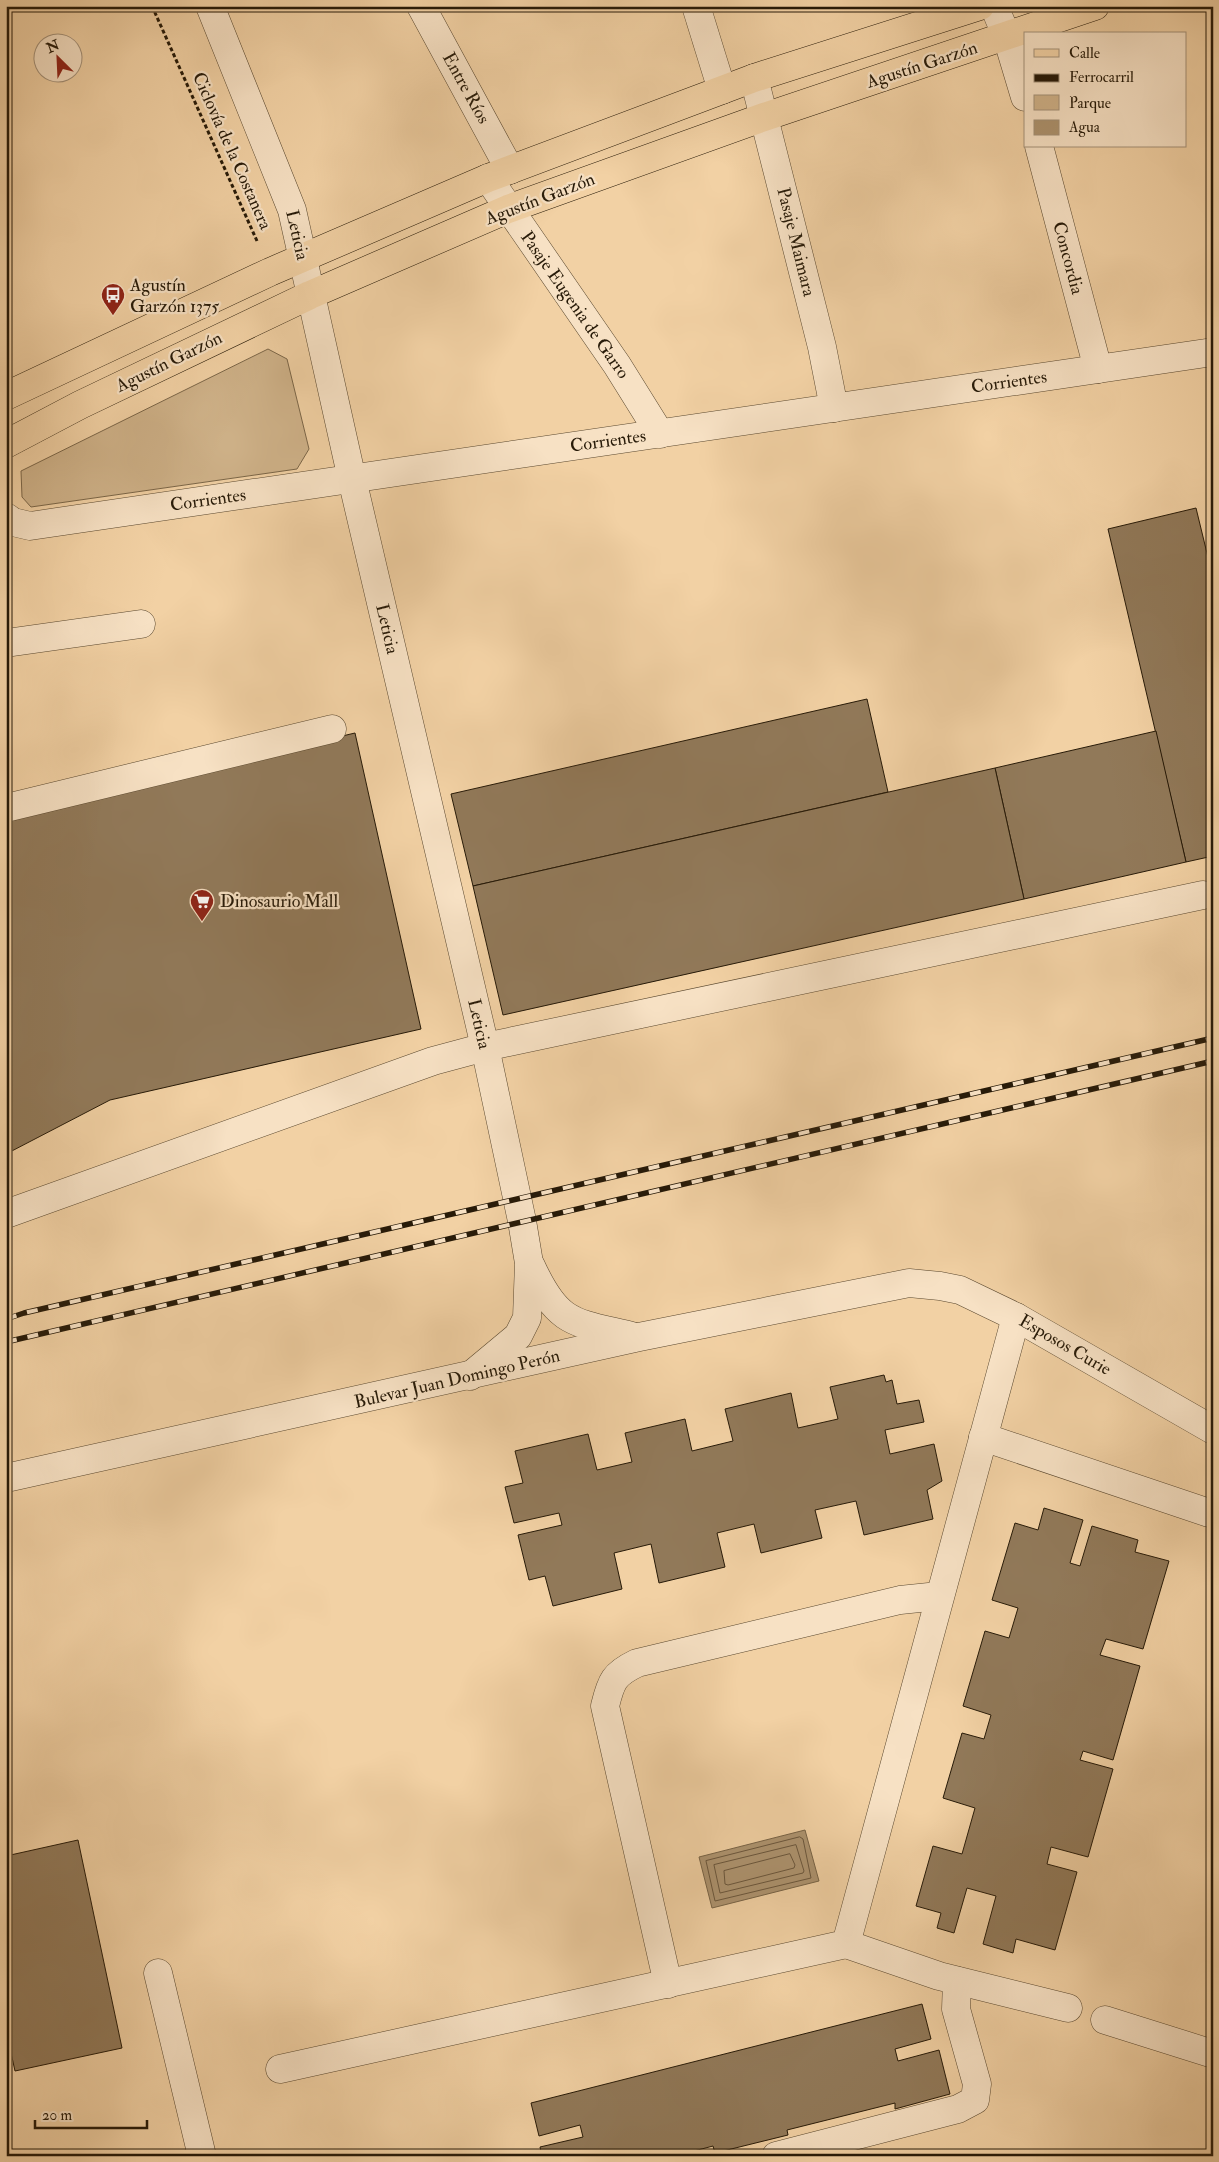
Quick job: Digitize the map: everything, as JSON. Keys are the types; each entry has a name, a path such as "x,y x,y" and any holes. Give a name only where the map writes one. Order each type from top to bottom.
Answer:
{"main road":[{"path":"6,396 270,272 499,174 754,78 980,6"},
{"name":"Agustín Garzón","path":"6,444 80,405 310,295 508,209 764,117 1007,37 1079,8"}],"street":[{"name":"Leticia","path":"210,6 292,210 352,479 485,1047 530,1263 544,1294 561,1313 580,1324 639,1337"},
{"name":"Entre Ríos","path":"421,6 499,174"},
{"path":"696,6 722,90"},
{"path":"994,6 1007,37 1024,93"},
{"name":"Pasaje Maimara","path":"754,78 822,347 834,408"},
{"name":"Concordia","path":"1040,148 1098,369"},
{"name":"Pasaje Eugenia de Garro","path":"499,174 508,209 617,365 660,434"},
{"name":"Corrientes","path":"6,517 13,522 30,526 1213,352"},
{"path":"6,643 141,624"},
{"path":"6,808 332,729"},
{"path":"6,1214 432,1061 485,1047 1203,895"},
{"name":"Leticia","path":"470,1376 518,1336 527,1318 530,1263"},
{"name":"Bulevar Juan Domingo Perón","path":"6,1478 639,1337 909,1283"},
{"name":"Esposos Curie","path":"909,1283 960,1290 1016,1317 1213,1430"},
{"path":"846,1944 1016,1317"},
{"path":"983,1437 1209,1513"},
{"path":"668,1984 605,1706 610,1685 619,1672 637,1663 900,1600 939,1596"},
{"path":"280,2069 846,1944 957,1981 1068,2008"},
{"path":"158,1973 202,2156"},
{"path":"776,2156 958,2109 975,2100 977,2084 956,2009 957,1981"},
{"path":"1105,2020 1213,2054"}],"path":[{"name":"Ciclovía de la Costanera","path":"152,6 270,272"}],"green space":[{"path":"268,349 287,359 309,449 297,469 31,507 22,497 21,471"}],"water":[{"path":"805,1830 819,1881 712,1908 699,1857"}],"building":[{"path":"1196,508 1213,578 1213,856 1186,862 1108,529"},
{"path":"867,699 888,792 473,886 451,794"},
{"path":"1156,731 1186,862 1024,899 995,768"},
{"name":"Dinosaurio Mall","path":"355,733 421,1029 110,1100 6,1154 6,815"},
{"path":"995,768 1024,899 503,1015 473,886"},
{"path":"884,1375 886,1382 892,1380 897,1404 919,1400 924,1422 885,1430 890,1454 934,1444 942,1481 927,1490 933,1519 864,1535 856,1501 815,1510 822,1538 761,1553 754,1524 717,1533 725,1567 659,1583 651,1544 614,1553 622,1589 553,1606 545,1576 529,1580 518,1535 562,1525 559,1513 514,1523 505,1487 523,1483 515,1451 588,1434 597,1470 632,1462 625,1433 685,1419 692,1451 733,1441 725,1409 791,1393 798,1428 838,1419 830,1387"},
{"path":"1044,1508 1083,1520 1070,1563 1080,1566 1092,1526 1138,1540 1135,1552 1169,1561 1143,1649 1106,1639 1100,1655 1140,1666 1113,1760 1083,1751 1080,1760 1113,1769 1088,1857 1051,1847 1047,1864 1077,1872 1055,1950 1016,1939 1013,1953 983,1944 996,1896 967,1888 954,1933 937,1928 941,1913 916,1906 933,1846 962,1854 975,1808 943,1798 962,1733 984,1739 991,1715 963,1706 985,1631 1009,1638 1018,1608 992,1600 1015,1523 1038,1530"},
{"path":"78,1840 122,2048 15,2071 6,2030 6,1856"},
{"path":"922,2004 931,2039 895,2049 898,2061 939,2050 950,2094 895,2109 895,2103 787,2130 788,2135 715,2153 713,2146 675,2156 542,2156 540,2147 583,2137 580,2125 539,2136 531,2103"}],"railway":[{"path":"6,1319 24,1313 1213,1038"},
{"path":"6,1342 1213,1061"}],"place":[{"name":"Agustín Garzón 1375","path":"113,316"},
{"name":"Dinosaurio Mall","path":"202,922"}]}
